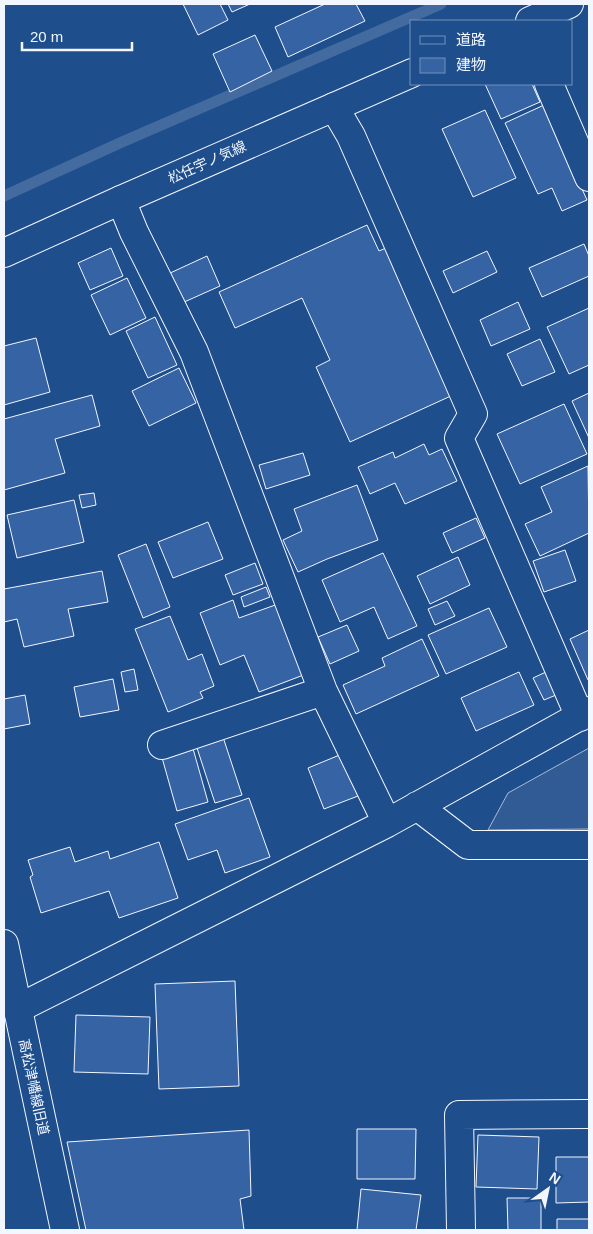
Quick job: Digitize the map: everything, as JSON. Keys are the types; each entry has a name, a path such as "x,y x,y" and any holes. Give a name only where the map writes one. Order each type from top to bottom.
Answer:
{"street":[{"path":"532,20 569,4"},
{"name":"松任宇ノ気線","path":"4,253 410,74"},
{"path":"549,85 589,177"},
{"path":"17,1009 387,823 584,714 459,438 473,414 351,136 334,107"},
{"path":"121,200 134,232 194,352 323,691 387,823"},
{"path":"162,745 323,691"},
{"path":"417,806 468,845 589,845"},
{"name":"高松津幡線旧道","path":"4,944 65,1230"},
{"path":"461,1230 459,1115 589,1114"}],"shaded area":[{"path":"589,748 589,829 488,830 508,793"}],"building":[{"path":"183,4 220,4 228,20 198,35"},
{"path":"228,4 250,4 232,12"},
{"path":"325,4 356,4 365,21 288,57 275,27"},
{"path":"255,35 272,71 230,92 213,54"},
{"path":"485,85 532,85 540,102 501,119"},
{"path":"544,105 587,200 562,211 552,188 538,194 505,123"},
{"path":"485,110 516,178 473,197 442,129"},
{"path":"367,225 379,251 386,248 453,395 350,442 316,367 330,360 302,298 235,328 219,292"},
{"path":"584,244 589,256 589,276 542,297 529,268"},
{"path":"111,248 123,276 90,290 78,263"},
{"path":"487,251 497,272 453,293 443,271"},
{"path":"207,256 220,286 182,303 168,274"},
{"path":"127,278 146,318 110,335 91,295"},
{"path":"518,302 530,329 491,346 480,320"},
{"path":"589,308 589,365 569,374 547,327"},
{"path":"155,317 177,365 148,378 126,331"},
{"path":"36,338 50,392 4,405 4,346"},
{"path":"540,339 555,372 522,386 507,354"},
{"path":"179,368 196,403 149,426 132,391"},
{"path":"589,393 589,438 572,401"},
{"path":"92,395 100,426 55,439 65,473 4,490 4,419"},
{"path":"564,404 587,454 520,484 497,434"},
{"path":"424,444 429,455 442,449 457,481 405,504 395,483 370,494 358,467 393,452 395,458"},
{"path":"303,453 310,475 266,489 259,465"},
{"path":"588,466 589,533 540,556 525,524 552,512 541,487"},
{"path":"357,485 378,540 298,572 283,540 302,531 294,509"},
{"path":"94,493 96,505 82,508 79,495"},
{"path":"74,500 84,542 17,558 7,515"},
{"path":"476,518 485,538 452,553 443,533"},
{"path":"208,522 223,559 173,578 158,542"},
{"path":"146,544 170,607 143,618 118,555"},
{"path":"565,550 576,581 544,592 533,561"},
{"path":"383,553 417,626 388,639 374,607 340,622 322,580"},
{"path":"458,557 470,585 430,604 417,576"},
{"path":"255,563 263,584 233,595 225,575"},
{"path":"102,571 108,602 68,609 74,636 24,647 17,619 4,622 4,589"},
{"path":"266,587 270,597 244,607 241,597"},
{"path":"233,600 239,618 278,604 306,674 259,692 244,655 220,665 200,613"},
{"path":"447,601 455,616 435,625 428,609"},
{"path":"489,608 507,647 446,674 428,635"},
{"path":"170,616 188,660 202,654 214,686 200,692 203,698 168,712 135,629"},
{"path":"347,625 359,651 330,664 318,637"},
{"path":"589,630 589,679 588,680 570,639"},
{"path":"422,639 439,676 356,714 343,685 385,666 382,658"},
{"path":"134,669 138,690 125,692 121,672"},
{"path":"519,672 534,705 476,731 461,698"},
{"path":"546,672 556,695 544,700 533,678"},
{"path":"113,679 119,710 80,717 74,687"},
{"path":"25,695 30,724 4,729 4,699"},
{"path":"223,737 242,795 215,803 196,745"},
{"path":"192,745 208,802 177,811 161,754"},
{"path":"342,754 358,796 324,809 308,768"},
{"path":"249,798 270,857 225,873 217,850 188,860 175,824"},
{"path":"159,842 178,898 119,918 109,891 41,913 30,877 33,875 28,860 70,847 75,862 108,851 110,859"},
{"path":"235,981 239,1086 159,1089 155,984"},
{"path":"76,1015 150,1017 148,1074 74,1072"},
{"path":"357,1129 416,1129 415,1179 357,1179"},
{"path":"249,1130 251,1196 240,1199 244,1230 86,1230 67,1142"},
{"path":"478,1135 539,1137 537,1189 476,1187"},
{"path":"556,1157 589,1157 589,1202 556,1203"},
{"path":"361,1189 421,1195 416,1230 357,1230"},
{"path":"507,1198 541,1198 541,1230 508,1230"},
{"path":"557,1219 589,1219 589,1230 557,1230"}],"waterway":[{"path":"4,196 122,142 441,4"}]}
